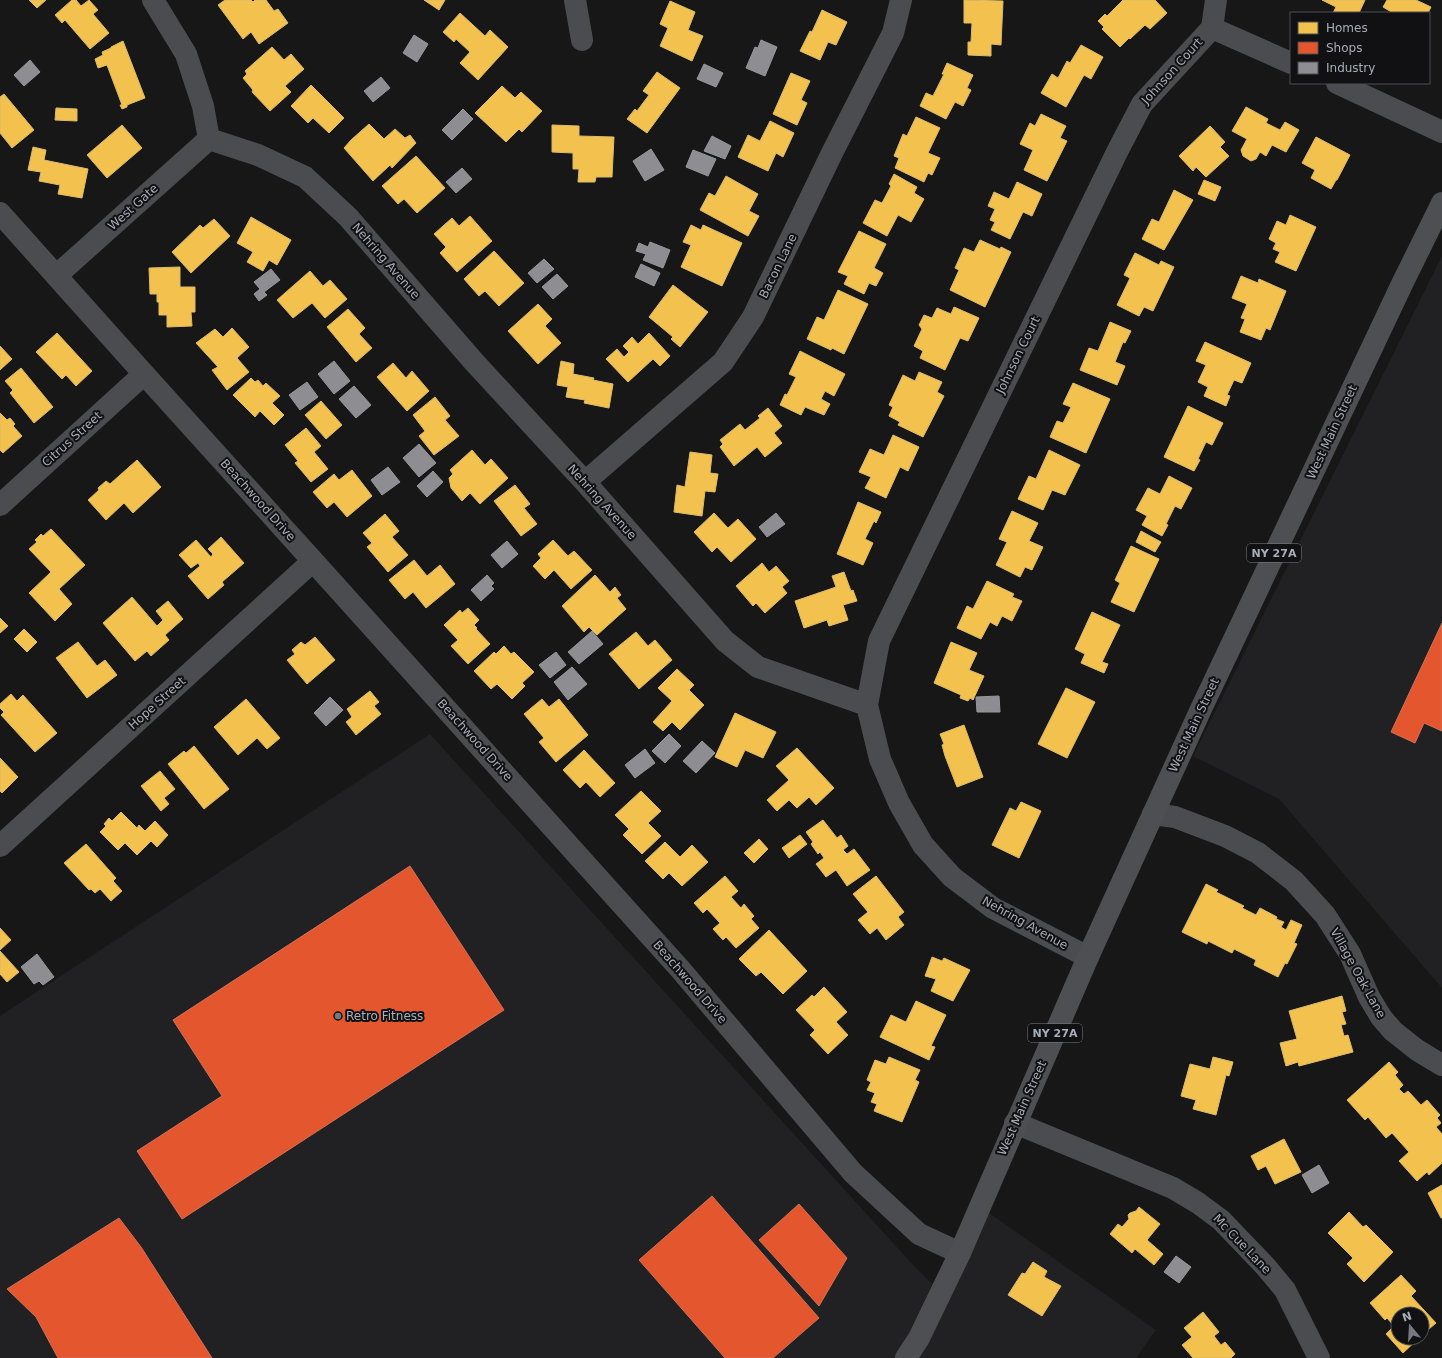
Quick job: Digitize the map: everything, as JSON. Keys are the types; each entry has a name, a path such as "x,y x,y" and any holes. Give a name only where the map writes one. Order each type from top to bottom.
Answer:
{"main road":[{"name":"West Main Street","path":"960,1254 1015,1123 1088,957 1204,702 1399,289 1442,203"},
{"name":"NY 27A","path":"906,1358 919,1338 960,1254"}],"street":[{"path":"153,0 186,54 203,106 209,139"},
{"path":"575,0 582,40"},
{"name":"Bacon Lane","path":"585,482 723,362 753,317 832,153 893,33 901,0"},
{"path":"1216,0 1212,28 1290,62"},
{"name":"Johnson Court","path":"866,705 879,641 1121,144 1142,104 1212,28"},
{"path":"1340,84 1442,132"},
{"name":"West Gate","path":"57,275 209,139"},
{"name":"Nehring Avenue","path":"209,139 258,155 304,177 348,217 475,364 585,482 725,641 758,667 866,705 883,765 898,803 923,844 952,877 993,908 1088,957"},
{"name":"Beachwood Drive","path":"0,213 680,969 854,1173 919,1234 960,1254"},
{"name":"Citrus Street","path":"0,505 144,374"},
{"name":"Hope Street","path":"0,846 313,561"},
{"name":"Village Oak Lane","path":"1153,814 1175,818 1225,836 1258,852 1294,881 1325,915 1350,954 1369,998 1381,1017 1393,1031 1417,1050 1442,1065"},
{"name":"Mc Cue Lane","path":"1015,1123 1174,1188 1221,1220 1266,1267 1284,1290 1319,1358"}],"shaded area":[{"path":"1442,256 1442,988 1279,799 1193,756"},
{"path":"430,734 914,1266 949,1300 989,1213 1156,1330 1136,1358 0,1358 0,1016"}],"building: Homes":[{"path":"29,0 46,0 37,8"},
{"path":"72,0 76,0 81,6 89,0 98,10 93,14 109,33 90,49 65,20 62,23 55,15"},
{"path":"225,0 251,0 253,2 255,0 266,0 274,11 278,9 288,23 259,44 251,32 243,39 218,5"},
{"path":"424,0 445,0 439,10"},
{"path":"964,0 1003,1 1001,45 991,44 991,56 968,55 968,42 971,42 972,23 964,23"},
{"path":"1123,0 1155,0 1167,13 1150,29 1145,25 1120,47 1102,29 1104,27 1098,21 1105,14 1107,16"},
{"path":"1322,0 1365,0 1359,12 1334,12 1336,7"},
{"path":"1387,0 1416,0 1431,7 1428,12 1391,12 1383,7"},
{"path":"670,1 695,12 688,30 703,36 692,61 660,46 668,28 660,24"},
{"path":"822,10 847,22 836,45 828,42 820,60 800,51 810,31 812,32"},
{"path":"460,13 485,36 490,30 508,47 478,80 460,63 470,52 456,39 454,42 443,32"},
{"path":"123,41 145,98 127,105 127,107 122,109 120,105 122,105 107,65 98,68 95,59 103,55 102,52"},
{"path":"1081,45 1103,57 1091,79 1084,75 1066,107 1041,93 1052,74 1058,78 1067,61 1070,63"},
{"path":"272,47 284,60 291,54 304,69 285,86 291,92 270,111 252,92 253,90 243,78 247,74 245,71"},
{"path":"947,63 973,75 967,88 971,90 963,106 955,102 946,119 920,106 926,93 933,96 944,74 942,74"},
{"path":"657,72 680,88 647,133 627,119 635,109 637,111 649,95 643,91"},
{"path":"791,73 810,81 801,100 807,103 797,125 773,114"},
{"path":"311,85 344,118 329,133 313,118 308,123 291,106"},
{"path":"502,86 515,98 521,92 542,111 522,132 519,129 506,142 475,113"},
{"path":"4,94 34,130 12,148 0,133 0,97"},
{"path":"1246,107 1268,119 1266,123 1280,130 1285,122 1299,130 1286,152 1272,145 1266,156 1260,152 1256,159 1251,161 1243,156 1241,150 1247,139 1232,131"},
{"path":"56,108 77,109 77,121 55,120"},
{"path":"1041,114 1066,126 1060,138 1067,141 1047,181 1024,170 1033,150 1020,144 1030,123 1035,126"},
{"path":"916,117 940,128 928,153 940,158 932,175 928,173 924,182 895,168 899,158 894,156 903,134 907,136"},
{"path":"770,121 794,133 783,157 776,153 768,171 738,157 748,135 760,141"},
{"path":"369,124 384,139 395,129 405,138 410,135 416,143 392,168 390,165 373,181 344,148"},
{"path":"122,125 142,148 107,178 87,155"},
{"path":"552,125 579,126 579,136 614,137 612,177 596,177 595,182 578,182 579,169 573,169 573,153 552,152"},
{"path":"1210,126 1225,142 1220,147 1229,156 1206,177 1196,167 1193,171 1179,156"},
{"path":"1316,137 1350,155 1331,189 1311,178 1315,170 1302,163"},
{"path":"33,147 46,150 44,160 88,169 82,198 58,194 60,185 39,181 41,172 28,170"},
{"path":"416,156 445,188 417,213 404,199 398,204 382,186"},
{"path":"894,174 917,187 914,193 924,199 911,222 898,215 887,236 863,223 875,200 882,203 891,186 889,184"},
{"path":"726,176 758,194 749,211 759,216 748,236 700,210 709,193 715,196"},
{"path":"1204,180 1221,187 1215,201 1198,194"},
{"path":"1017,182 1042,194 1032,216 1023,212 1010,239 991,230 995,222 990,220 995,209 988,206 994,192 1009,199"},
{"path":"1174,190 1193,200 1164,250 1142,239 1152,219 1159,222"},
{"path":"1290,215 1316,227 1296,271 1275,262 1280,252 1273,249 1276,243 1269,239 1277,221 1286,225"},
{"path":"470,216 492,241 457,272 440,253 446,247 434,234 452,218 459,226"},
{"path":"251,217 291,240 277,265 269,260 263,271 247,262 253,252 237,243"},
{"path":"214,219 230,236 191,273 172,252 200,225 203,228"},
{"path":"691,225 701,230 703,225 742,243 722,286 681,267 691,245 683,242"},
{"path":"859,231 886,244 874,268 883,273 876,286 869,283 864,294 844,284 848,276 838,272"},
{"path":"980,240 1011,252 985,307 950,290 959,270 955,268 964,248 974,252"},
{"path":"494,251 524,283 499,306 485,291 479,296 464,279"},
{"path":"1135,253 1159,265 1161,261 1174,267 1153,311 1144,307 1139,316 1117,305 1130,278 1124,275"},
{"path":"180,267 180,287 195,287 195,312 191,312 192,326 167,327 167,315 159,315 159,302 157,302 157,294 150,294 149,268"},
{"path":"310,271 323,286 330,280 347,299 325,318 312,303 293,318 277,300"},
{"path":"1241,276 1258,283 1259,279 1286,291 1270,330 1266,328 1261,340 1240,332 1245,319 1241,318 1247,304 1232,298"},
{"path":"673,285 708,312 680,347 671,339 673,337 649,317"},
{"path":"838,290 868,304 844,354 807,339 817,317 824,320"},
{"path":"538,304 552,319 545,326 561,343 538,364 508,331"},
{"path":"954,307 979,318 968,341 960,338 945,370 920,358 923,351 914,346 922,329 919,325 924,315 932,318 937,308 951,314"},
{"path":"348,309 365,328 359,334 372,348 356,362 327,327"},
{"path":"1110,322 1131,331 1125,343 1123,342 1115,362 1125,366 1117,385 1080,370 1089,348 1098,351"},
{"path":"232,328 249,347 237,358 249,372 227,390 212,370 218,367 196,343 215,329 223,337"},
{"path":"57,333 92,371 76,386 66,375 62,379 36,352"},
{"path":"649,333 670,356 660,366 653,359 628,382 606,359 617,349 624,357 629,352 623,346 632,337 638,344"},
{"path":"1205,342 1251,363 1242,383 1234,380 1227,395 1230,396 1226,406 1204,396 1208,387 1198,382 1206,365 1196,361"},
{"path":"0,346 12,359 0,370"},
{"path":"800,351 845,374 834,396 825,391 821,399 830,404 824,415 805,407 801,415 780,405 796,377 789,374"},
{"path":"561,361 574,364 573,374 594,378 593,380 613,384 609,408 584,403 585,400 566,397 568,387 557,385"},
{"path":"393,363 406,378 412,371 429,391 407,411 377,377"},
{"path":"21,368 53,407 34,423 10,393 13,390 5,381"},
{"path":"919,372 942,382 937,392 944,396 923,437 898,425 900,422 889,416 893,407 889,405 903,375 915,381"},
{"path":"251,378 255,382 258,380 263,386 266,383 280,396 272,403 284,415 274,425 260,411 255,417 233,395"},
{"path":"1073,383 1110,399 1086,453 1050,437 1057,421 1063,423 1071,407 1063,404"},
{"path":"435,397 450,416 445,420 459,436 434,455 419,436 425,431 413,415"},
{"path":"321,401 342,425 326,439 305,415"},
{"path":"1188,406 1223,423 1212,445 1206,442 1198,459 1200,460 1194,471 1164,457"},
{"path":"768,408 782,426 774,433 782,443 765,457 757,447 734,466 720,447 723,444 720,440 740,424 745,430 760,418 758,416"},
{"path":"0,413 7,420 10,418 15,424 13,426 22,436 3,453 0,450"},
{"path":"306,428 321,446 314,452 328,469 311,482 295,463 298,461 285,445"},
{"path":"893,435 919,447 908,471 900,467 886,498 865,488 871,477 859,472 870,449 884,455"},
{"path":"472,450 485,465 491,459 508,478 480,504 470,493 462,501 451,488 449,478 453,474 450,470"},
{"path":"1049,450 1080,465 1065,495 1052,490 1043,510 1018,499 1029,476 1036,479"},
{"path":"690,452 712,455 710,473 718,474 715,492 705,491 702,516 674,512 677,485 685,487"},
{"path":"137,460 161,487 133,513 124,503 106,520 88,500 106,481 110,484"},
{"path":"352,470 372,496 347,517 334,502 327,508 313,492 334,474 339,480"},
{"path":"1169,476 1192,488 1181,509 1175,506 1162,536 1142,525 1147,516 1136,510 1148,488 1160,494"},
{"path":"515,485 530,504 524,508 537,524 521,536 494,501"},
{"path":"858,502 881,512 876,523 874,521 865,539 873,543 863,565 837,554"},
{"path":"1012,511 1038,523 1029,541 1043,547 1032,570 1025,567 1020,577 996,565 1007,542 999,539"},
{"path":"714,513 728,528 738,519 756,539 731,562 717,547 712,552 694,532"},
{"path":"385,514 399,531 392,537 408,555 388,572 367,547 372,543 363,533"},
{"path":"51,529 85,565 59,589 72,604 55,621 29,593 51,572 29,549 37,542 35,540 41,534 43,536"},
{"path":"1141,531 1161,542 1155,552 1136,542"},
{"path":"221,537 244,563 222,582 224,585 208,599 188,576 200,566 198,563 191,568 179,555 196,540 211,557 213,554 208,549"},
{"path":"553,540 568,556 574,551 592,570 571,589 554,570 545,579 533,566 541,558 538,554"},
{"path":"1131,546 1159,559 1134,612 1111,602 1120,583 1115,580"},
{"path":"414,560 427,576 440,565 455,584 426,608 413,592 405,599 389,580"},
{"path":"762,563 769,572 776,566 789,581 782,587 787,593 765,613 756,603 753,606 736,586"},
{"path":"844,572 851,591 853,590 857,601 843,605 848,620 829,626 827,620 804,628 795,601 836,587 832,576"},
{"path":"595,575 610,592 615,587 621,595 617,598 626,609 597,635 589,627 584,632 562,606"},
{"path":"987,581 1014,594 1012,597 1022,601 1012,621 1002,616 997,626 990,622 981,639 957,628 967,606 973,609"},
{"path":"132,597 157,626 163,620 156,611 168,601 183,619 165,635 169,640 151,656 147,651 135,661 103,623"},
{"path":"468,608 479,620 474,625 477,628 476,629 490,644 468,664 451,646 458,640 444,625 460,610 462,613"},
{"path":"1092,612 1120,625 1102,662 1108,664 1104,673 1081,663 1085,654 1075,649"},
{"path":"0,618 8,626 0,633"},
{"path":"24,629 37,642 27,652 14,639"},
{"path":"636,632 648,646 655,640 672,660 639,689 609,654"},
{"path":"315,637 335,660 307,684 287,660 295,654 292,650 301,642 305,645"},
{"path":"78,642 97,666 105,660 117,675 87,698 56,658"},
{"path":"951,642 977,653 969,670 984,676 973,700 970,698 968,701 960,698 961,695 934,683"},
{"path":"504,646 511,654 514,652 534,672 522,683 525,686 512,699 497,684 491,689 474,671 494,652 496,654"},
{"path":"677,669 694,685 689,690 704,705 680,730 672,722 663,731 653,722 672,701 658,688"},
{"path":"1066,688 1095,702 1067,758 1038,744"},
{"path":"370,691 379,702 374,706 381,714 356,735 346,722 352,717 347,709"},
{"path":"11,694 17,701 23,695 57,733 35,752 1,715 4,712 0,708 0,704"},
{"path":"246,699 280,738 267,749 257,738 238,755 214,727"},
{"path":"542,699 549,707 559,699 588,735 556,762 539,742 544,738 524,714"},
{"path":"735,713 776,732 763,758 745,750 737,767 715,757"},
{"path":"964,725 983,777 957,787 945,756 942,745 944,744 940,734"},
{"path":"194,746 229,789 204,809 168,764 184,751 186,753"},
{"path":"797,748 834,788 816,805 809,797 797,808 789,800 777,811 767,800 789,780 776,766"},
{"path":"584,750 615,783 600,797 586,782 580,788 563,770"},
{"path":"0,758 18,777 2,793 0,791"},
{"path":"160,771 175,789 164,798 169,804 161,811 141,786"},
{"path":"641,791 661,811 648,823 661,836 642,854 623,835 629,829 615,815"},
{"path":"1021,802 1041,811 1019,858 992,845 1010,808 1016,811"},
{"path":"121,812 137,828 139,825 145,831 155,821 168,835 157,847 151,841 137,855 125,843 118,850 100,832 106,826 104,824 109,818 112,821"},
{"path":"823,820 837,838 841,835 848,846 843,850 847,854 854,849 870,870 847,886 836,870 826,877 816,864 824,858 820,852 818,854 811,844 813,842 806,832"},
{"path":"800,835 807,844 789,858 782,848"},
{"path":"759,839 768,849 754,863 744,853"},
{"path":"665,842 680,857 692,845 708,862 682,886 669,873 663,879 645,861"},
{"path":"86,844 116,878 113,881 122,891 111,901 100,889 95,893 91,889 89,890 64,863"},
{"path":"725,876 738,891 731,897 741,908 744,904 754,916 751,919 759,928 736,948 726,937 723,940 713,929 720,923 707,909 703,913 694,903"},
{"path":"876,876 904,912 898,917 904,925 886,940 877,928 870,934 858,920 868,912 853,894"},
{"path":"1206,884 1218,890 1216,892 1244,906 1242,908 1256,915 1260,908 1277,917 1276,919 1284,922 1281,927 1286,930 1291,920 1302,925 1294,943 1297,944 1287,964 1285,963 1278,977 1254,965 1256,960 1234,949 1232,953 1208,941 1207,944 1182,932"},
{"path":"0,928 11,940 0,950"},
{"path":"769,930 807,971 783,994 761,972 756,976 739,959"},
{"path":"0,951 19,972 7,982 0,974"},
{"path":"932,957 942,961 944,958 970,970 953,1001 931,991 936,979 925,976"},
{"path":"824,987 847,1012 836,1022 848,1035 828,1054 810,1035 815,1030 796,1010 812,995 814,997"},
{"path":"1342,996 1346,1011 1342,1012 1346,1024 1341,1025 1344,1036 1348,1035 1353,1052 1299,1066 1298,1062 1286,1066 1280,1043 1297,1039 1289,1011"},
{"path":"916,1001 946,1015 931,1046 935,1047 929,1060 880,1037 891,1015 906,1022"},
{"path":"889,1057 920,1070 915,1080 919,1082 902,1122 874,1111 877,1104 871,1102 875,1093 867,1090 871,1082 867,1080 875,1060 886,1064"},
{"path":"1213,1057 1233,1062 1229,1076 1226,1075 1216,1115 1193,1109 1196,1100 1181,1096 1190,1064 1210,1069"},
{"path":"1389,1062 1398,1072 1395,1075 1403,1085 1399,1089 1404,1094 1408,1091 1421,1105 1427,1100 1440,1115 1437,1118 1441,1123 1436,1127 1442,1134 1442,1163 1429,1175 1427,1172 1417,1181 1399,1161 1409,1152 1392,1133 1386,1138 1368,1117 1365,1120 1347,1100"},
{"path":"1284,1139 1301,1172 1275,1184 1266,1166 1258,1170 1251,1156"},
{"path":"1442,1185 1442,1218 1441,1218 1428,1193"},
{"path":"1139,1207 1160,1224 1147,1240 1163,1254 1154,1265 1135,1249 1132,1253 1110,1234 1118,1224 1122,1227 1129,1219 1128,1215 1136,1211"},
{"path":"1349,1212 1363,1227 1366,1225 1393,1252 1364,1282 1347,1264 1353,1258 1328,1233"},
{"path":"1033,1262 1047,1271 1044,1277 1061,1286 1042,1316 1008,1295 1022,1273 1025,1274"},
{"path":"1401,1275 1416,1291 1411,1296 1420,1306 1390,1306 1390,1321 1387,1318 1385,1320 1370,1303"},
{"path":"1203,1312 1219,1332 1214,1336 1221,1345 1225,1342 1235,1354 1231,1358 1193,1358 1182,1345 1192,1337 1184,1328"},
{"path":"1430,1317 1436,1323 1430,1328"},
{"path":"1390,1330 1390,1338 1386,1334"},
{"path":"1397,1346 1410,1346 1403,1353"}],"building: Shops":[{"path":"1442,623 1442,731 1424,723 1415,743 1391,732"},
{"path":"410,866 504,1010 182,1219 137,1151 222,1096 173,1020"},
{"path":"712,1196 819,1318 773,1358 725,1358 639,1260"},
{"path":"799,1204 847,1258 819,1306 759,1240"},
{"path":"119,1218 141,1247 212,1358 58,1358 36,1317 7,1289"}],"building: Industry":[{"path":"414,35 428,44 417,62 403,53"},
{"path":"761,40 777,47 765,76 746,68 755,47 758,48"},
{"path":"30,60 40,72 24,86 14,75"},
{"path":"704,64 723,73 716,87 697,79"},
{"path":"381,77 390,88 373,102 364,91"},
{"path":"463,109 473,119 452,140 442,130"},
{"path":"712,136 731,146 725,159 704,151"},
{"path":"651,149 664,170 645,181 633,161"},
{"path":"693,150 716,159 708,176 686,167"},
{"path":"462,168 472,179 456,193 446,182"},
{"path":"650,242 670,250 663,268 643,260 646,254 636,251 639,243 648,247"},
{"path":"544,259 554,269 537,283 528,273"},
{"path":"641,264 660,273 654,286 635,277"},
{"path":"271,269 280,280 264,292 267,295 259,301 254,294 260,289 254,282"},
{"path":"557,274 568,286 553,299 542,287"},
{"path":"334,361 350,381 334,394 318,374"},
{"path":"307,382 318,397 300,410 289,395"},
{"path":"354,386 371,405 356,418 339,399"},
{"path":"419,444 436,463 419,477 403,458"},
{"path":"388,467 400,482 382,495 371,480"},
{"path":"433,471 443,482 427,497 417,486"},
{"path":"776,513 785,524 767,537 759,527"},
{"path":"507,541 518,554 502,568 491,555"},
{"path":"487,575 494,583 491,586 494,589 481,601 471,590"},
{"path":"592,631 603,644 579,664 568,652"},
{"path":"556,652 566,665 550,678 539,665"},
{"path":"572,667 587,684 568,700 554,682"},
{"path":"999,696 1000,712 977,712 976,697"},
{"path":"330,697 343,710 326,726 314,713"},
{"path":"669,734 681,746 665,763 652,751"},
{"path":"702,741 715,753 696,773 683,761"},
{"path":"645,749 655,763 635,778 625,765"},
{"path":"37,954 54,977 43,985 39,981 34,984 21,967"},
{"path":"1319,1165 1329,1183 1312,1193 1302,1175"},
{"path":"1176,1256 1191,1267 1179,1283 1164,1272"}],"place":[{"name":"Retro Fitness","path":"338,1016"}]}
